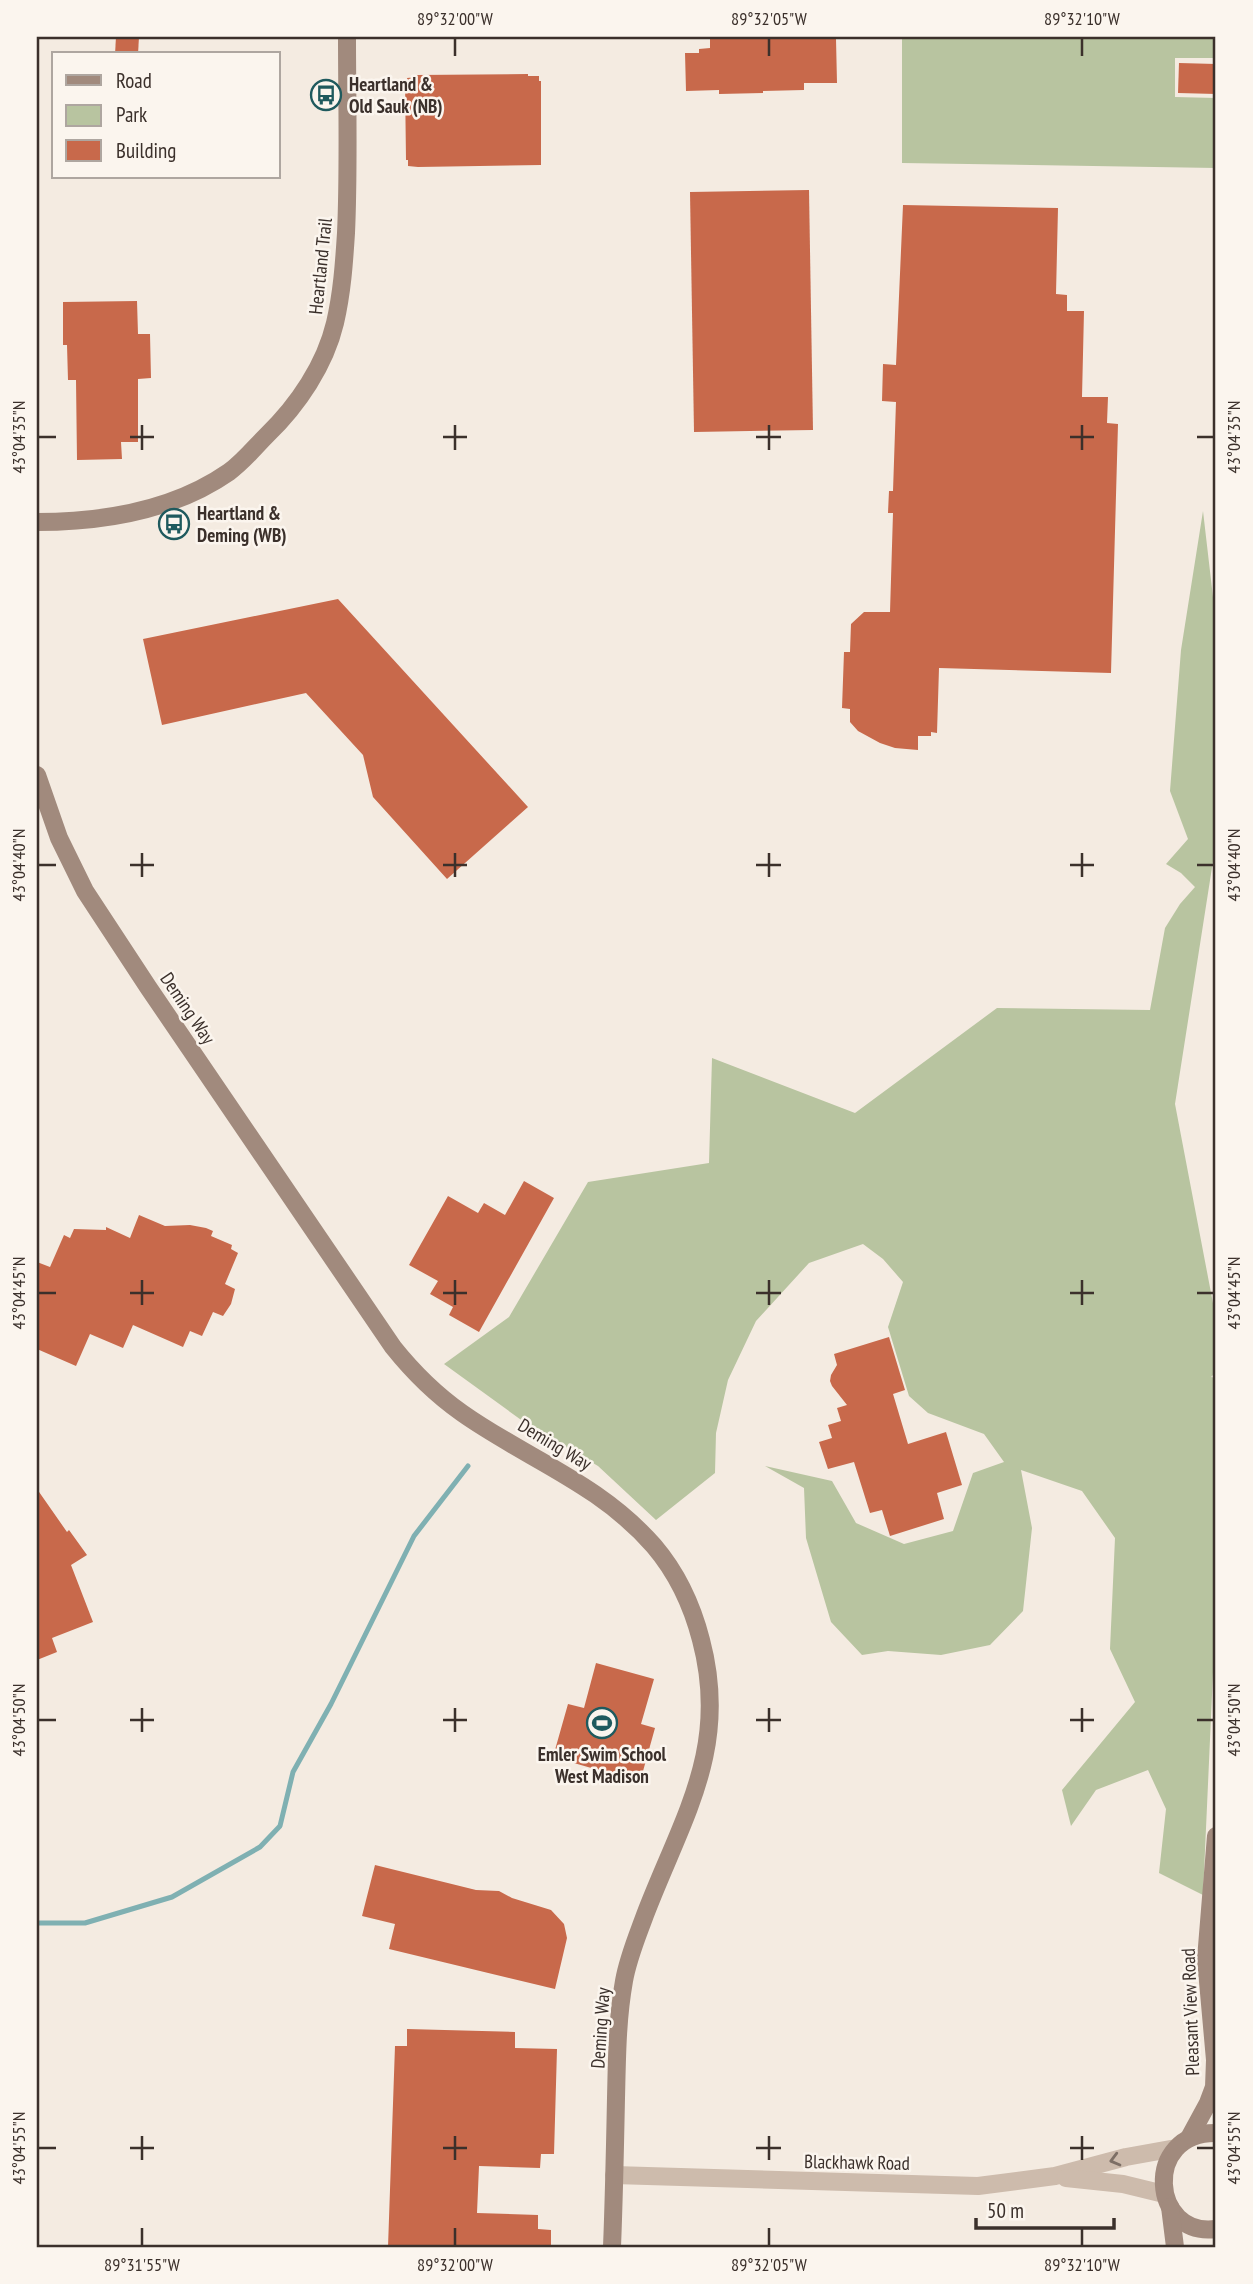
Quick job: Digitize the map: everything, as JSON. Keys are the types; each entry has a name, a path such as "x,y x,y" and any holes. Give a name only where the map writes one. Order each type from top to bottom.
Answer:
{"street":[{"name":"Heartland Trail","path":"37,522 84,521 122,516 161,505 199,489 230,472 280,423 300,397 335,325 343,283 348,198 346,37"},
{"name":"Deming Way","path":"37,775 59,838 85,891 412,1372 462,1413 618,1509 655,1548 679,1581 690,1603 706,1658 711,1719 707,1746 691,1802 628,1961 618,2031 612,2247"},
{"name":"Pleasant View Road","path":"1167,2201 1163,2177 1167,2161 1209,2103 1214,2087 1216,2060 1206,1959 1216,1836"},
{"path":"1182,2143 1204,2133 1216,2133"},
{"name":"Blackhawk Road","path":"614,2175 978,2186 1055,2176 1182,2143"},
{"name":"Blackhawk Road","path":"1055,2176 1123,2184 1167,2201"},
{"path":"1167,2201 1181,2220 1195,2227 1216,2229"},
{"path":"1167,2201 1175,2247"}],"green space":[{"path":"902,37 1216,37 1216,58 1175,58 1175,97 1216,98 1216,168 902,163"},
{"path":"1203,511 1216,623 1216,842 1175,1104 1216,1319 1216,1372 1211,1377 1216,1378 1216,1606 1203,1895 1159,1873 1166,1809 1148,1770 1096,1790 1071,1826 1062,1790 1135,1702 1110,1649 1115,1538 1082,1491 1021,1470 1032,1528 1023,1611 990,1645 941,1655 888,1651 862,1655 831,1622 806,1538 804,1488 765,1466 832,1481 856,1523 904,1544 953,1531 973,1473 1004,1462 984,1434 928,1413 909,1396 888,1327 903,1282 883,1259 863,1244 809,1263 756,1321 728,1380 716,1433 715,1473 656,1520 598,1466 524,1422 444,1364 509,1317 588,1182 709,1163 712,1058 855,1113 997,1008 1150,1010 1165,928 1195,887 1181,873 1166,864 1188,839 1170,791 1181,650"}],"building":[{"path":"116,37 139,37 138,52 115,52"},
{"path":"710,37 834,37 837,83 804,83 804,90 763,93 719,94 719,90 686,91 685,53 699,53 699,49 710,48"},
{"path":"1179,63 1216,64 1216,94 1178,93"},
{"path":"417,75 539,76 541,81 541,165 408,166 407,78"},
{"path":"809,190 813,430 694,432 690,192"},
{"path":"903,205 1058,208 1056,294 1067,295 1067,311 1084,311 1082,397 1108,397 1107,423 1118,424 1111,673 939,668 937,733 918,736 918,750 895,748 858,731 850,722 850,709 842,708 844,652 850,652 851,624 864,612 890,612 893,513 888,513 889,491 893,491 896,402 882,401 883,364 896,365"},
{"path":"137,301 138,334 150,334 151,378 138,379 138,442 121,442 122,459 77,460 76,380 68,380 67,345 63,345 63,302"},
{"path":"338,599 528,807 447,879 373,797 363,755 306,693 162,725 143,639"},
{"path":"524,1181 554,1198 479,1332 449,1315 453,1307 430,1294 438,1281 409,1265 448,1196 478,1213 484,1203 505,1215"},
{"path":"139,1215 165,1226 190,1225 206,1228 213,1231 211,1236 232,1245 231,1249 238,1253 225,1284 235,1289 231,1304 223,1316 213,1312 202,1336 190,1331 183,1347 133,1325 123,1348 90,1334 76,1366 37,1349 37,1262 50,1267 64,1235 70,1238 74,1229 106,1230 106,1227 130,1238"},
{"path":"889,1337 905,1390 893,1394 908,1444 946,1432 962,1485 937,1493 944,1519 890,1536 882,1510 870,1513 854,1462 828,1469 819,1442 832,1438 828,1425 841,1421 837,1408 847,1405 830,1381 837,1365 834,1354"},
{"path":"37,1489 87,1555 71,1565 93,1622 52,1638 57,1652 37,1660"},
{"name":"Emler Swim School West Madison","path":"596,1663 654,1679 641,1724 655,1728 640,1782 553,1757 568,1704 584,1708"},
{"path":"375,1865 476,1890 499,1891 512,1898 551,1910 564,1924 567,1938 555,1989 389,1949 395,1924 362,1916"},
{"path":"407,2029 515,2032 515,2048 557,2049 554,2154 541,2154 540,2168 479,2166 477,2213 538,2215 538,2229 551,2230 551,2247 388,2247 395,2046 407,2046"}],"waterway":[{"path":"37,1923 85,1923 172,1897 260,1847 280,1826 293,1772 331,1704 414,1536 468,1466"}],"place":[{"name":"Heartland & Old Sauk (NB)","path":"326,95"},
{"name":"Heartland & Deming (WB)","path":"174,524"},
{"name":"Emler Swim School West Madison","path":"602,1723"}]}
